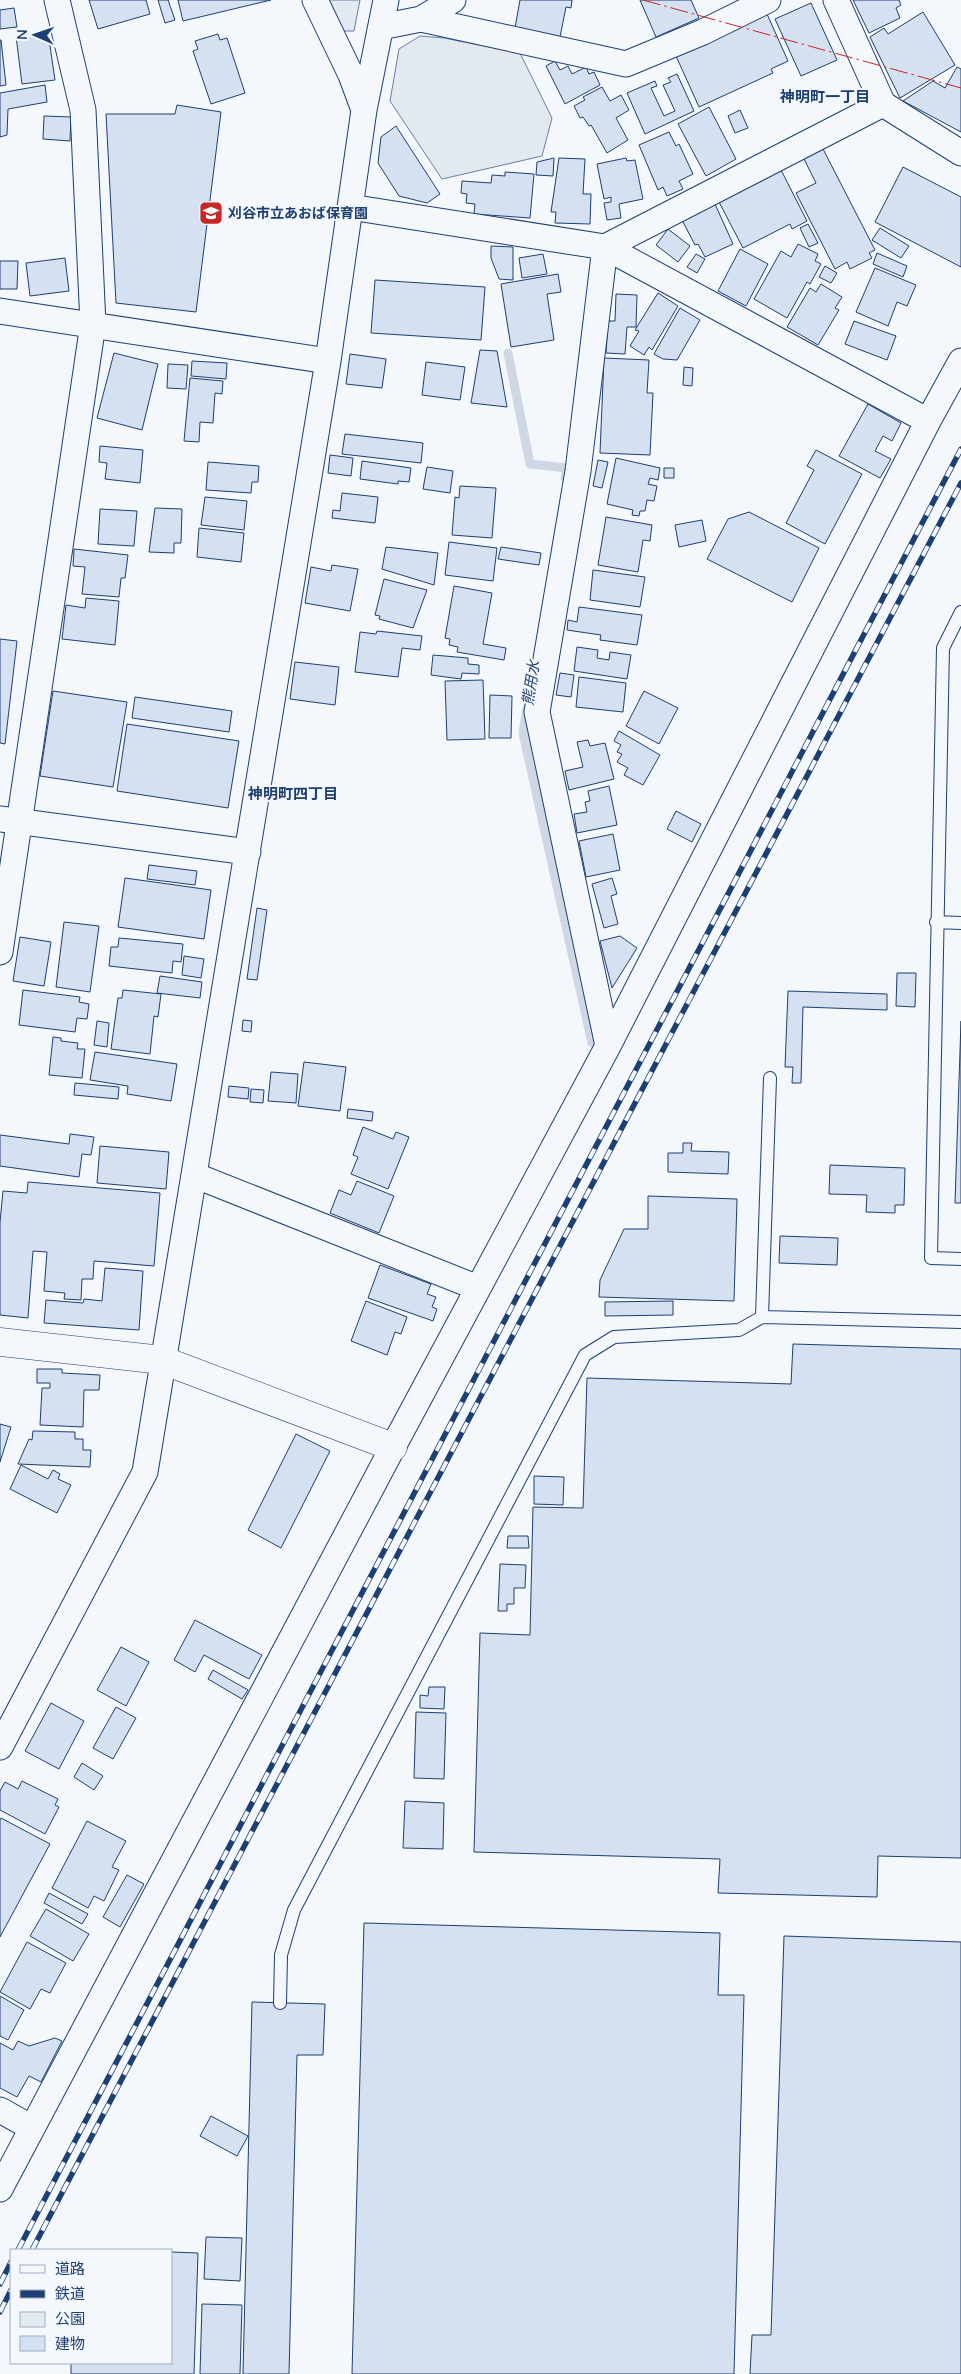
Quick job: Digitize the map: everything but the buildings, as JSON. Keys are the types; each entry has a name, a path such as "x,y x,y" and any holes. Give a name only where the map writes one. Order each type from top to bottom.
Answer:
{"street":[{"path":"0,952 9,820 93,324 84,110 57,0"},
{"path":"314,0 352,75 364,110"},
{"path":"0,1748 145,1472 328,362 364,110 386,0"},
{"path":"381,27 421,19 453,0"},
{"path":"421,19 626,64 703,32 768,0"},
{"path":"836,0 883,104 961,153"},
{"path":"605,247 883,104"},
{"path":"350,206 605,247 928,421"},
{"path":"605,247 578,471 537,712 608,1046"},
{"path":"0,311 328,362"},
{"path":"0,2189 392,1447 608,1046 928,421 961,362"},
{"path":"9,820 248,852"},
{"path":"194,1176 478,1288"},
{"path":"0,1342 162,1360 392,1447"},
{"path":"0,2110 32,2128"}],"lane":[{"path":"961,612 943,648 936,922 931,1258 961,1259"},
{"path":"936,922 961,923"},
{"path":"762,1317 770,1078"},
{"path":"280,2003 281,1955 294,1910 585,1355 614,1337 739,1330 762,1317 961,1322"}],"green space":[{"path":"328,0 360,0 354,31 343,31"},
{"path":"420,36 444,38 520,53 552,118 542,156 442,179 390,101 399,49"}],"waterway":[{"name":"熊用水","path":"508,353 530,464 567,468 565,478"},
{"name":"熊用水","path":"527,708 523,733 592,1043"}],"railway":[{"path":"19,2249 961,449"},
{"path":"33,2249 961,483"},
{"path":"0,2284 10,2264"},
{"path":"0,2312 10,2292"}],"power":[{"path":"643,0 961,88"}],"place":[{"name":"刈谷市立あおば保育園","path":"211,213"}],"district":[{"name":"神明町一丁目","path":"825,97"},
{"name":"神明町四丁目","path":"293,794"}]}
